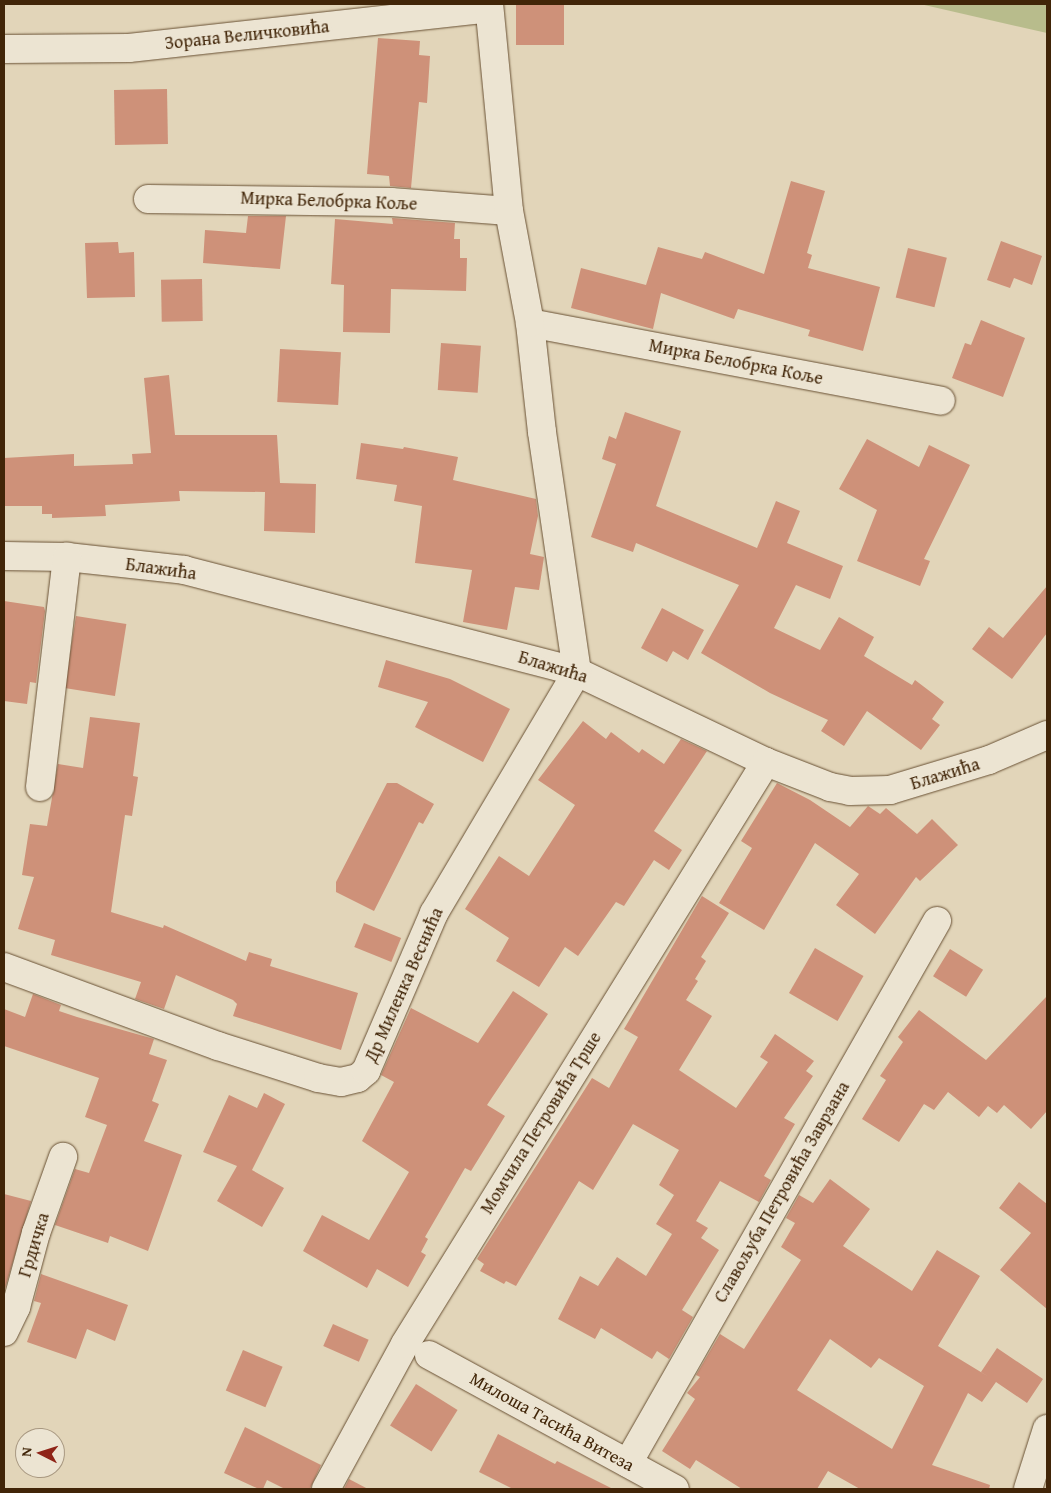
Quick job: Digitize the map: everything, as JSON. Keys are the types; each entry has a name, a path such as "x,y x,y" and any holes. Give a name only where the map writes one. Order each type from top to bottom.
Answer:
{"street":[{"name":"Зорана Величковића","path":"4,49 129,48 489,6"},
{"path":"489,6 509,211 530,323 542,432 577,672"},
{"name":"Мирка Белобрка Коље","path":"148,199 391,202 509,211"},
{"name":"Мирка Белобрка Коље","path":"530,323 941,401"},
{"name":"Блажића","path":"4,556 67,557 184,570 577,672 766,762 830,787 850,791 890,790 988,760 1047,735"},
{"path":"40,787 67,557"},
{"name":"Др Миленка Веснића","path":"4,967 218,1046 318,1078 341,1082 358,1078 366,1071 434,913 486,820 577,672"},
{"name":"Момчила Петровића Трше","path":"326,1489 405,1344 766,762"},
{"name":"Славољуба Петровића Заврзана","path":"628,1463 937,922"},
{"name":"Грдичка","path":"4,1332 16,1307 36,1233 63,1157"},
{"name":"Милоша Тасића Витеза","path":"429,1354 675,1489"},
{"path":"1028,1489 1047,1429"}],"green space":[{"path":"920,4 1047,4 1047,33"}],"building":[{"path":"516,4 564,4 564,45 516,45"},
{"path":"378,38 420,41 419,55 430,56 427,103 419,102 411,188 390,186 389,176 367,174"},
{"path":"167,89 168,144 115,145 114,90"},
{"path":"791,181 825,191 807,253 812,255 808,268 880,287 863,351 808,336 810,330 738,309 734,319 661,293 653,329 571,308 581,268 646,285 658,247 702,259 705,252 764,274"},
{"path":"248,216 286,216 280,269 203,263 205,230 246,233"},
{"path":"392,218 455,223 454,239 460,239 460,258 467,258 466,291 391,289 390,333 343,332 344,285 331,284 335,219 393,224"},
{"path":"1001,241 1042,256 1032,285 1014,278 1010,288 987,280"},
{"path":"118,242 119,253 134,252 135,297 87,298 85,243"},
{"path":"908,248 947,258 934,307 896,297"},
{"path":"202,279 203,321 162,322 161,280"},
{"path":"981,320 1025,338 1003,397 952,378 965,343 971,345"},
{"path":"441,343 481,346 478,393 438,390"},
{"path":"280,349 341,352 338,405 277,402"},
{"path":"169,375 175,435 277,435 280,483 316,484 315,533 264,531 265,492 179,491 180,501 105,505 106,516 52,518 52,514 42,514 42,506 4,506 4,458 74,454 74,466 133,464 132,454 151,453 144,378"},
{"path":"625,412 681,431 656,506 757,548 776,501 800,511 787,543 843,566 830,599 796,585 774,628 820,650 839,617 874,637 864,656 912,685 915,680 944,702 932,719 940,725 921,750 867,711 844,746 821,731 828,720 770,693 701,653 739,585 636,543 633,552 591,537 616,464 602,459 609,436 616,439"},
{"path":"867,439 919,467 929,445 970,465 924,559 930,561 920,586 857,561 877,510 839,489"},
{"path":"361,443 403,449 404,447 458,457 453,480 536,499 538,516 530,554 544,557 539,590 515,587 507,630 463,622 472,570 415,563 422,506 394,501 397,485 356,479"},
{"path":"1047,586 1047,633 1012,679 972,649 989,627 1003,638"},
{"path":"4,601 44,607 45,611 36,683 30,682 27,704 4,701"},
{"path":"662,608 704,630 688,660 673,651 667,662 641,648"},
{"path":"76,616 126,624 115,696 65,688"},
{"path":"386,660 450,679 510,709 483,762 415,727 428,702 378,687"},
{"path":"90,717 140,723 133,776 138,777 132,816 125,815 111,912 163,928 164,925 246,961 249,952 272,959 270,966 358,993 341,1050 233,1016 237,1004 233,1000 176,975 164,1009 135,999 141,982 51,955 55,940 18,929 34,877 22,875 30,824 47,826 58,764 83,768"},
{"path":"583,721 606,739 611,732 639,753 642,749 664,764 681,739 707,751 654,831 682,850 669,870 654,860 624,906 616,902 578,956 565,947 539,987 496,961 509,938 465,909 499,856 529,876 575,805 538,780"},
{"path":"387,783 397,783 434,804 423,824 419,822 374,911 336,892 336,882"},
{"path":"777,783 810,800 850,827 868,806 880,814 886,808 917,834 932,819 958,845 920,881 916,877 875,934 836,905 859,874 815,843 764,930 719,903 752,848 741,841"},
{"path":"702,896 729,913 701,957 706,961 695,979 698,981 686,1000 712,1016 679,1070 736,1108 768,1062 760,1057 775,1034 814,1061 806,1071 813,1076 784,1118 795,1124 764,1176 771,1180 759,1202 720,1181 696,1221 708,1228 701,1238 719,1250 682,1310 693,1317 669,1359 657,1351 652,1359 601,1328 595,1339 558,1319 580,1276 598,1286 617,1257 646,1276 672,1234 656,1224 674,1195 659,1185 679,1150 633,1124 593,1190 579,1181 516,1286 506,1281 504,1284 480,1271 484,1264 477,1259 592,1078 609,1088 638,1037 624,1029"},
{"path":"364,923 401,938 391,962 354,947"},
{"path":"815,948 863,976 837,1021 789,993"},
{"path":"950,949 983,970 966,997 933,976"},
{"path":"513,991 548,1014 487,1105 505,1116 471,1171 465,1168 425,1237 428,1239 421,1252 426,1255 408,1287 377,1269 367,1288 303,1251 322,1215 369,1240 409,1172 362,1141 394,1082 381,1075 411,1008 478,1043"},
{"path":"33,994 61,1005 59,1011 154,1039 149,1054 167,1060 152,1101 159,1104 144,1141 182,1155 148,1251 110,1236 108,1243 55,1225 75,1169 89,1173 107,1125 85,1117 99,1078 4,1046 4,1009 25,1017"},
{"path":"1047,996 1047,1111 1031,1129 1004,1105 997,1113 988,1106 979,1117 948,1092 934,1110 924,1104 899,1142 862,1119 886,1080 880,1076 903,1042 898,1037 919,1010 986,1060"},
{"path":"264,1093 285,1104 252,1170 284,1188 262,1227 217,1201 237,1166 203,1152 229,1095 257,1108"},
{"path":"830,1179 870,1209 843,1246 912,1291 937,1250 980,1276 938,1346 989,1377 981,1372 997,1348 1043,1379 1027,1403 996,1382 982,1402 968,1393 932,1465 990,1485 989,1489 860,1489 828,1471 817,1489 742,1489 696,1460 690,1469 662,1451 695,1399 687,1393 700,1377 696,1375 720,1334 744,1349 801,1260 781,1247 795,1223 786,1218 799,1195 813,1203","holes":["830,1339 871,1368 879,1358 924,1386 892,1449 797,1390"]},
{"path":"1019,1182 1047,1204 1047,1309 1000,1270 1031,1233 999,1208"},
{"path":"4,1194 31,1201 4,1292"},
{"path":"41,1274 128,1305 115,1341 87,1329 76,1359 27,1342 41,1303 34,1301"},
{"path":"333,1324 369,1340 359,1362 323,1346"},
{"path":"243,1350 283,1367 265,1407 226,1391"},
{"path":"416,1384 458,1410 432,1452 390,1426"},
{"path":"245,1427 321,1465 310,1489 285,1489 267,1480 263,1489 259,1489 224,1473"},
{"path":"498,1434 555,1464 557,1461 613,1489 513,1489 479,1472"},
{"path":"349,1479 368,1489 344,1489"}]}
